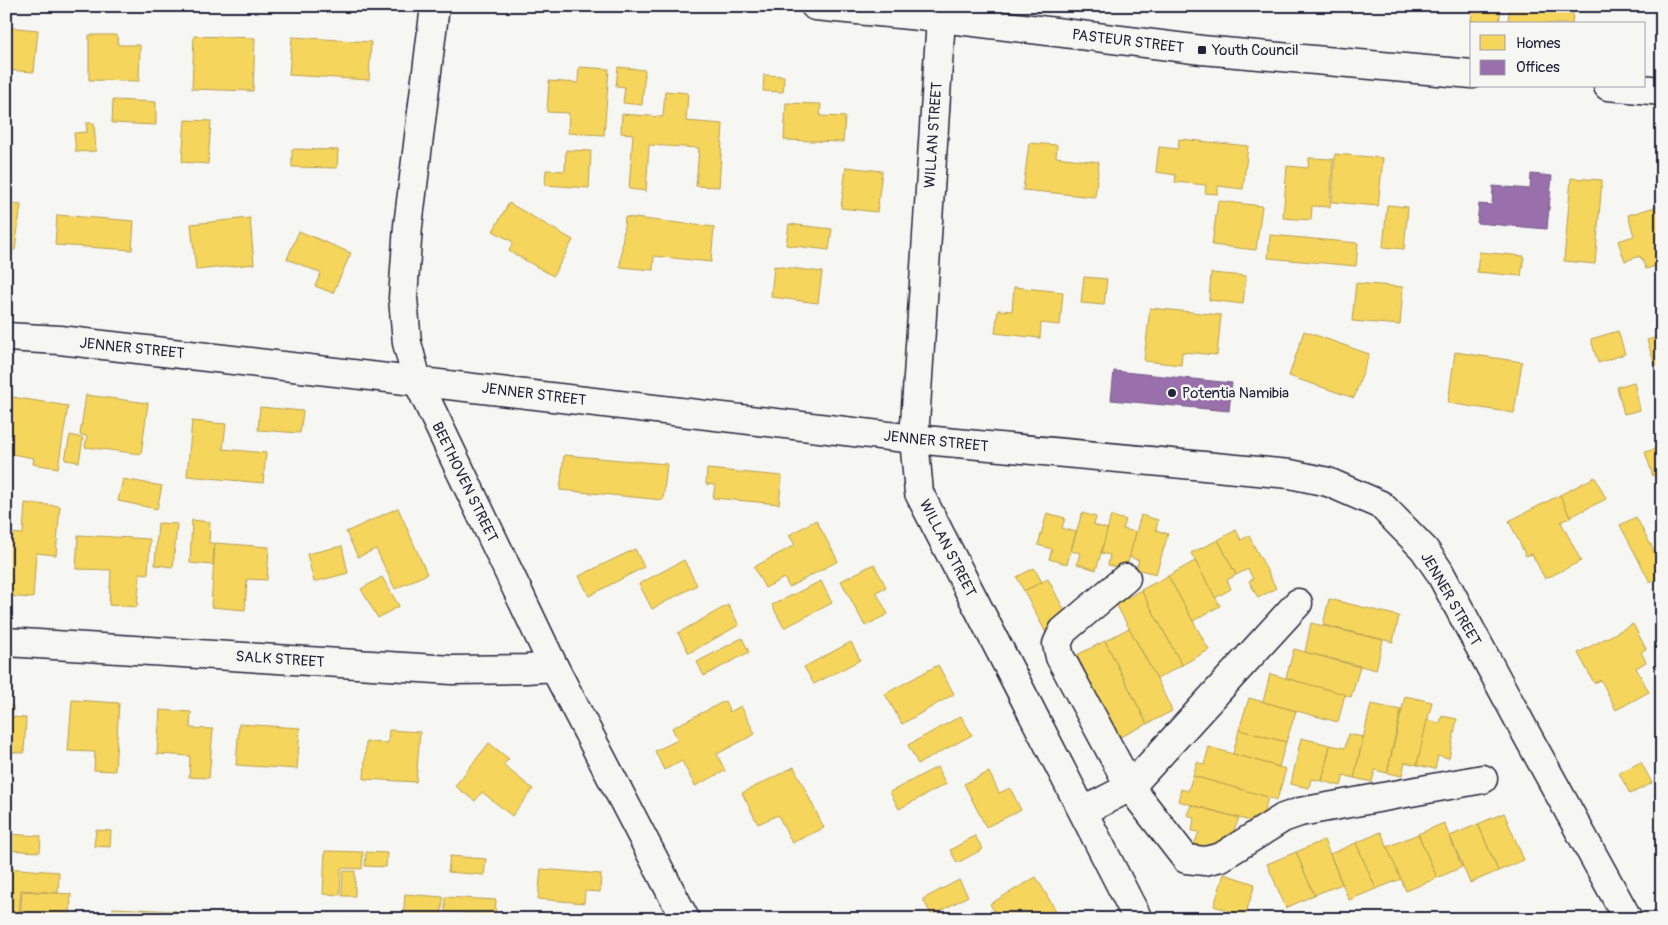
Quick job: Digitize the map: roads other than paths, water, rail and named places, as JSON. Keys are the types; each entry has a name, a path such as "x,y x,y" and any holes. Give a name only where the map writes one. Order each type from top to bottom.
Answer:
{"street":[{"name":"BEETHOVEN STREET","path":"435,6 408,226 403,298 406,343 417,380 554,667 686,919"},
{"name":"PASTEUR STREET","path":"815,6 941,18 1202,50 1470,74"},
{"name":"WILLAN STREET","path":"941,18 914,439 919,493 1138,919"},
{"path":"1630,88 1662,91"},
{"name":"JENNER STREET","path":"6,337 60,340 417,380 914,439 1290,474 1328,482 1381,505 1424,549 1438,571 1628,919"},
{"path":"1126,578 1063,630 1057,644 1060,658 1130,787 1186,859 1205,861 1221,857 1283,818 1300,812 1483,778"},
{"path":"1084,811 1130,787 1298,603"},
{"name":"SALK STREET","path":"6,642 452,670 554,667"}],"place":[{"name":"Youth Council","path":"1202,50"},
{"name":"Potentia Namibia","path":"1172,393"}]}
